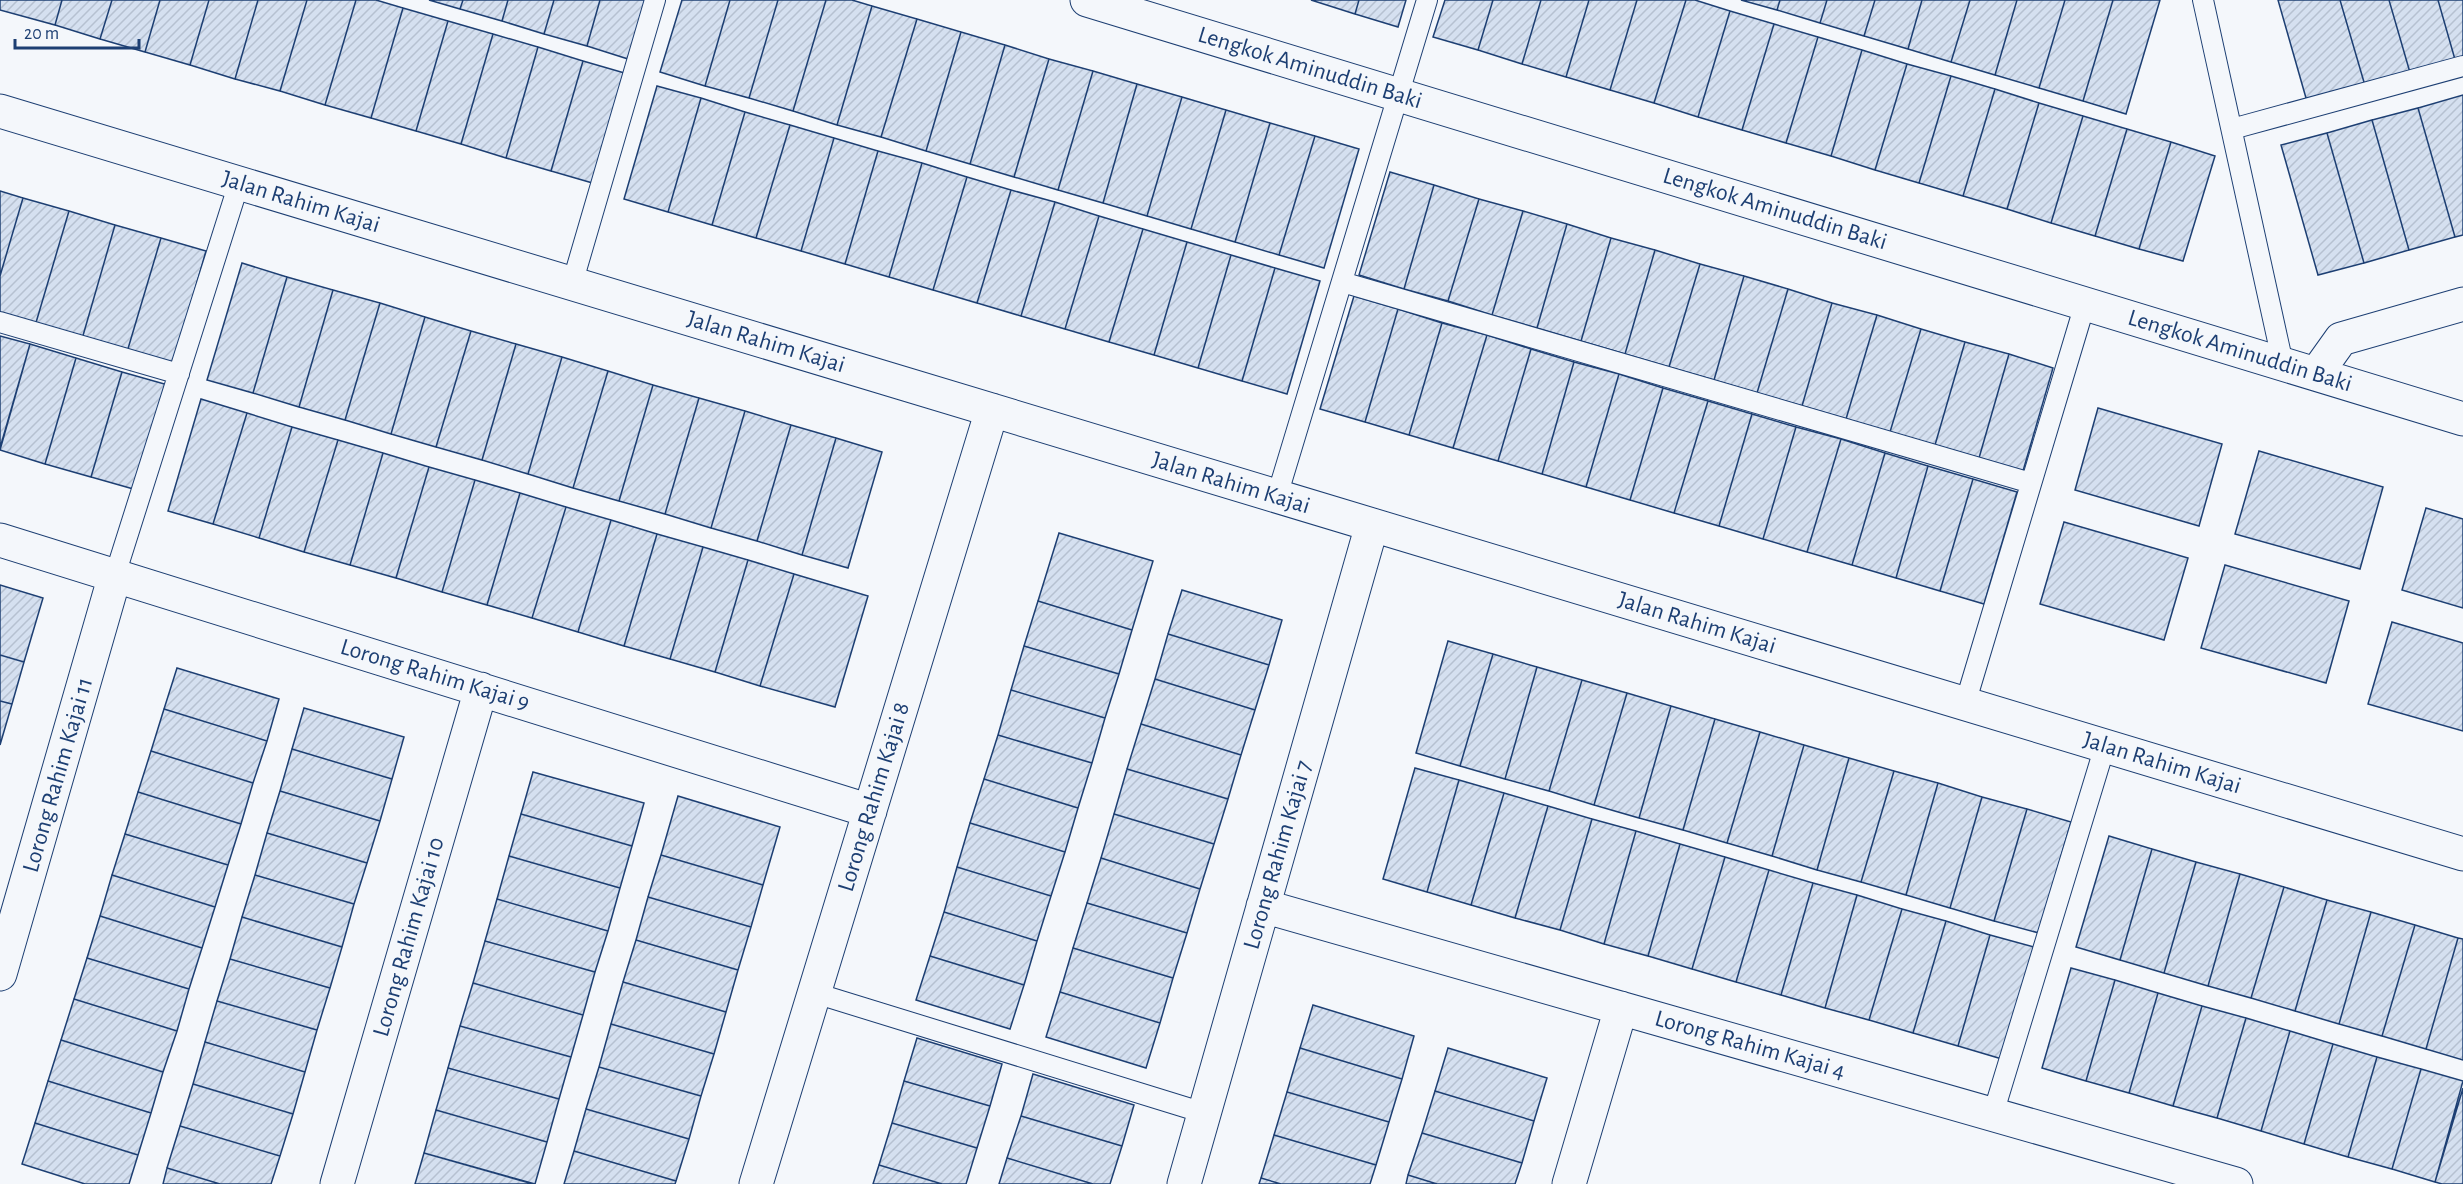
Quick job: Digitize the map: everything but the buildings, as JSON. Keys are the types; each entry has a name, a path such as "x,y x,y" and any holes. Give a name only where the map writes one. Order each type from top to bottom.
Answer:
{"street":[{"name":"Lengkok Aminuddin Baki","path":"1087,0 2463,418"},
{"name":"Jalan Rahim Kajai","path":"0,111 2463,854"},
{"path":"2316,374 2341,339 2463,304"},
{"name":"Lorong Rahim Kajai 8","path":"756,1184 992,410"},
{"name":"Lorong Rahim Kajai 7","path":"1184,1184 1372,525"},
{"name":"Lorong Rahim Kajai 9","path":"0,540 870,811"},
{"name":"Lorong Rahim Kajai 11","path":"0,974 115,575"},
{"name":"Lorong Rahim Kajai 10","path":"338,1184 481,689"},
{"name":"Lorong Rahim Kajai 4","path":"1263,906 2236,1184"},
{"path":"1569,1184 1621,1008"}],"lane":[{"path":"572,284 655,0"},
{"path":"1277,496 1427,0"},
{"path":"2203,0 2283,364"},
{"path":"2232,129 2463,66"},
{"path":"115,575 239,183"},
{"path":"1342,282 2031,483"},
{"path":"1965,704 2085,304"},
{"path":"0,322 179,374"},
{"path":"1993,1114 2105,746"},
{"path":"815,993 1204,1113"}]}
